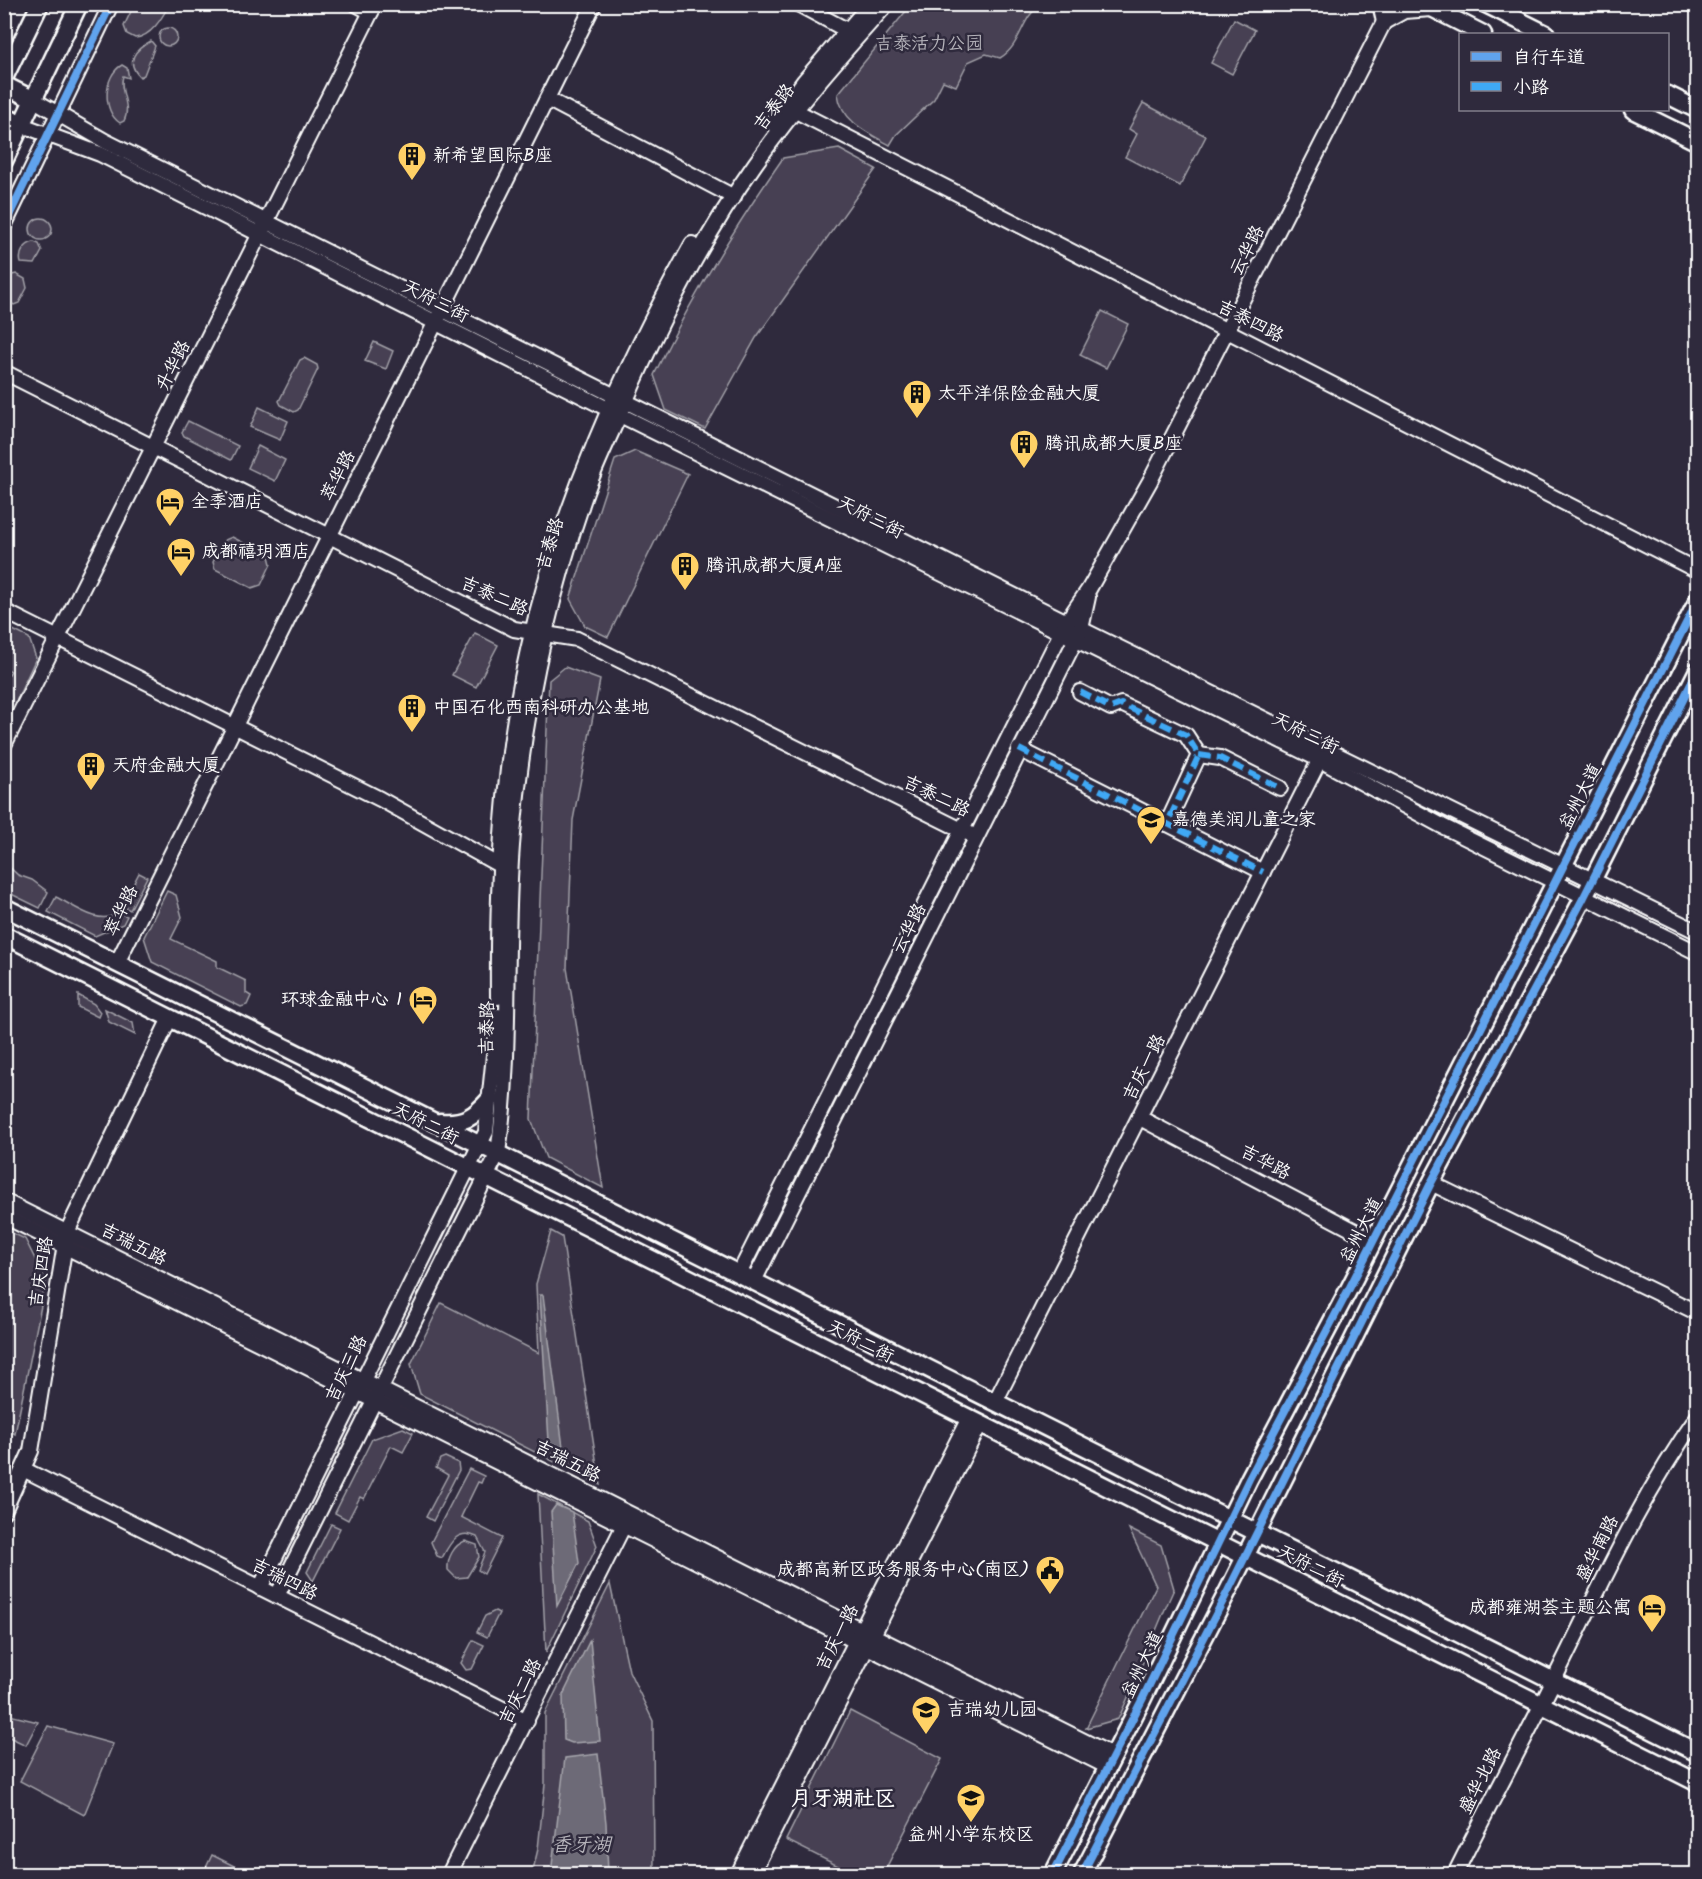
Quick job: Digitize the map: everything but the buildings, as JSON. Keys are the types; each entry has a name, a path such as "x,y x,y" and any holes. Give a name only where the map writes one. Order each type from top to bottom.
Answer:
{"main road":[{"path":"4,78 40,4"},
{"path":"4,161 79,4"},
{"path":"1486,4 1544,33"},
{"path":"1428,7 1482,33"},
{"path":"4,85 34,100"},
{"path":"1669,96 1698,110"},
{"path":"1635,111 1698,142"},
{"path":"4,116 22,125"},
{"name":"益州大道","path":"1053,1875 1229,1519 1374,1241 1698,600"},
{"path":"1082,1875 1245,1556 1431,1183 1584,897 1698,670"},
{"name":"天府二街","path":"4,907 1698,1753"},
{"name":"天府二街","path":"4,935 1698,1783"},
{"path":"420,1115 440,1122 458,1124 474,1117 490,1099"}],"street":[{"path":"4,226 111,4"},
{"path":"356,4 373,8"},
{"name":"萃华路","path":"117,963 594,4"},
{"path":"798,4 853,33"},
{"name":"吉泰路","path":"467,1167 481,1145 486,1132 490,1099 498,1017 512,747 539,633 550,570 586,463 617,406 643,334 693,244 791,108 853,33 870,4"},
{"name":"吉泰路","path":"853,33 887,4"},
{"path":"1380,4 1384,22 1404,11 1428,7"},
{"name":"升华路","path":"4,745 373,8"},
{"name":"云华路","path":"746,1278 1064,627 1089,590 1227,331 1384,22"},
{"path":"547,99 729,195"},
{"name":"天府三街","path":"34,100 263,228 439,317 1077,635 1323,755 1563,864 1698,932"},
{"name":"吉泰四路","path":"791,108 1698,571"},
{"name":"天府三街","path":"22,125 100,154 263,228"},
{"name":"吉泰二路","path":"4,372 514,629 577,639 976,837"},
{"name":"云华路","path":"746,1278 976,837 1077,635 1089,590"},
{"path":"4,611 234,724 380,800 505,869"},
{"path":"1080,692 1111,708 1120,704 1186,735 1199,755 1220,758 1280,788"},
{"path":"1019,750 1263,872"},
{"path":"1167,824 1199,755"},
{"name":"天府三街","path":"1323,755 1555,882 1698,953"},
{"name":"吉庆一路","path":"995,1402 1323,755"},
{"name":"吉泰路","path":"486,1177 498,1154 506,1075 505,869"},
{"name":"吉庆四路","path":"4,1511 25,1470 31,1451 66,1239 170,1018"},
{"name":"吉华路","path":"1140,1118 1374,1241"},
{"name":"吉庆三路","path":"260,1588 467,1167"},
{"path":"277,1596 486,1177"},
{"path":"1431,1183 1698,1313"},
{"name":"吉瑞五路","path":"4,1201 66,1239 1111,1761"},
{"name":"吉瑞五路","path":"4,1216 66,1239"},
{"name":"吉瑞五路","path":"378,1395 624,1525 865,1638"},
{"name":"盛华南路","path":"1541,1705 1623,1540 1665,1462 1698,1416"},
{"name":"吉庆一路","path":"738,1875 865,1638 975,1421"},
{"name":"吉瑞四路","path":"25,1470 527,1721"},
{"name":"吉庆二路","path":"449,1875 624,1525"},
{"name":"吉庆一路","path":"752,1875 865,1638"},
{"name":"盛华北路","path":"1455,1875 1541,1705"}],"green space":[{"path":"134,4 169,5 151,31 135,38 127,34 124,26"},
{"name":"吉泰活力公园","path":"911,5 1040,5 1029,17 1007,53 1000,58 986,54 968,62 956,86 943,81 934,99 896,135 890,145 865,131 850,119 844,112 838,94"},
{"path":"1234,19 1255,30 1232,74 1211,63"},
{"path":"168,28 174,31 177,37 174,43 168,46 162,43 159,37 162,31"},
{"path":"151,41 155,46 144,75 140,77 132,61 137,52"},
{"path":"122,65 127,68 129,78 123,76 122,87 127,109 124,121 120,123 110,110 107,94 111,77"},
{"path":"1143,103 1206,136 1180,186 1125,157 1137,134 1129,129"},
{"path":"839,149 876,169 756,338 705,429 666,410 654,375 698,291 747,211 783,158"},
{"path":"41,218 49,221 52,229 49,237 41,240 33,237 30,229 33,221"},
{"path":"34,242 39,244 42,251 35,264 21,263 20,256 23,250"},
{"path":"16,274 25,279 27,288 19,303 14,305 5,298 5,282 8,276"},
{"path":"1102,311 1128,324 1106,368 1080,355"},
{"path":"374,342 393,351 386,369 365,361"},
{"path":"304,358 317,365 318,369 298,410 294,412 281,405 279,401 300,360"},
{"path":"259,407 288,421 280,440 250,427"},
{"path":"188,421 238,446 231,460 184,436 182,432"},
{"path":"258,446 285,460 275,481 248,468"},
{"path":"635,451 688,474 608,637 585,626 570,599 615,460"},
{"path":"232,537 269,556 271,564 261,585 252,588 215,569 213,562 225,540"},
{"path":"5,626 29,638 36,658 7,721 5,680 11,671 5,668"},
{"path":"475,633 498,645 476,687 452,675"},
{"path":"565,667 600,680 573,820 567,968 603,1188 546,1158 531,1119 549,680"},
{"path":"5,863 18,875 32,880 48,892 40,908 5,891"},
{"path":"139,873 147,877 130,910 122,906"},
{"path":"167,891 176,895 182,917 171,939 217,961 217,967 246,981 246,993 251,996 247,1005 241,1007 152,962 144,937"},
{"path":"56,897 87,914 104,918 118,912 127,916 123,924 95,936 48,912"},
{"path":"78,995 94,1004 100,1012 98,1017 78,1007"},
{"path":"105,1009 133,1023 135,1035 109,1022"},
{"path":"4,1229 25,1239 46,1281 15,1434 5,1428"},
{"path":"551,1231 562,1237 600,1485 420,1394 411,1364 441,1303 539,1353 536,1284"},
{"path":"403,1428 413,1433 403,1452 391,1446 364,1499 360,1497 348,1520 335,1513 372,1439"},
{"path":"445,1457 458,1463 459,1470 433,1521 426,1517 448,1475 436,1468 440,1459"},
{"path":"469,1469 484,1476 481,1483 478,1482 461,1517 502,1538 484,1574 478,1570 485,1552 477,1537 464,1534 455,1538 442,1558 437,1556 431,1542"},
{"path":"538,1494 588,1521 597,1546 546,1652"},
{"path":"331,1524 340,1528 313,1581 307,1572"},
{"path":"1129,1529 1161,1545 1174,1589 1118,1719 1086,1728 1156,1586"},
{"path":"465,1541 477,1545 479,1557 467,1577 456,1578 448,1570 449,1561 452,1552"},
{"path":"610,1584 629,1671 653,1721 654,1874 532,1874 538,1849 545,1784 545,1713"},
{"path":"495,1611 499,1613 487,1637 477,1632 485,1616"},
{"path":"473,1640 484,1645 472,1669 466,1670 461,1663"},
{"path":"850,1711 942,1759 883,1874 854,1874 786,1840"},
{"path":"5,1714 38,1722 26,1745 5,1735"},
{"path":"48,1726 113,1744 84,1815 20,1781"},
{"path":"212,1855 250,1874 203,1874"}],"water":[{"path":"540,1295 543,1295 563,1447 560,1452 550,1446 549,1441"},
{"path":"556,1505 572,1512 579,1563 557,1606 551,1512"},
{"path":"590,1640 600,1741 572,1743 564,1740 563,1695"},
{"name":"香牙湖","path":"598,1754 606,1823 608,1874 551,1874 565,1758"}],"tunnel":[{"path":"4,1243 14,1244 29,1220"}],"marked path":[{"path":"1080,692 1111,708 1121,704 1186,735 1199,755 1167,824"},
{"path":"1019,749 1263,872"},
{"path":"1199,755 1220,758 1280,788"}],"cycle path":[{"path":"4,226 111,4"},
{"path":"1053,1874 1142,1700 1249,1479 1350,1287 1698,600"},
{"path":"1082,1874 1228,1591 1431,1183 1584,897 1698,670"}],"place":[{"name":"新希望国际B座","path":"412,182"},
{"name":"太平洋保险金融大厦","path":"917,420"},
{"name":"腾讯成都大厦B座","path":"1024,470"},
{"name":"全季酒店","path":"170,528"},
{"name":"成都禧玥酒店","path":"181,578"},
{"name":"腾讯成都大厦A座","path":"685,592"},
{"name":"中国石化西南科研办公基地","path":"412,734"},
{"name":"天府金融大厦","path":"91,792"},
{"name":"嘉德美润儿童之家","path":"1151,846"},
{"name":"环球金融中心 1","path":"423,1026"},
{"name":"成都高新区政务服务中心(南区)","path":"1050,1596"},
{"name":"成都雍湖荟主题公寓","path":"1652,1634"},
{"name":"吉瑞幼儿园","path":"926,1736"},
{"name":"益州小学东校区","path":"971,1824"}],"district":[{"name":"月牙湖社区","path":"843,1799"}]}
